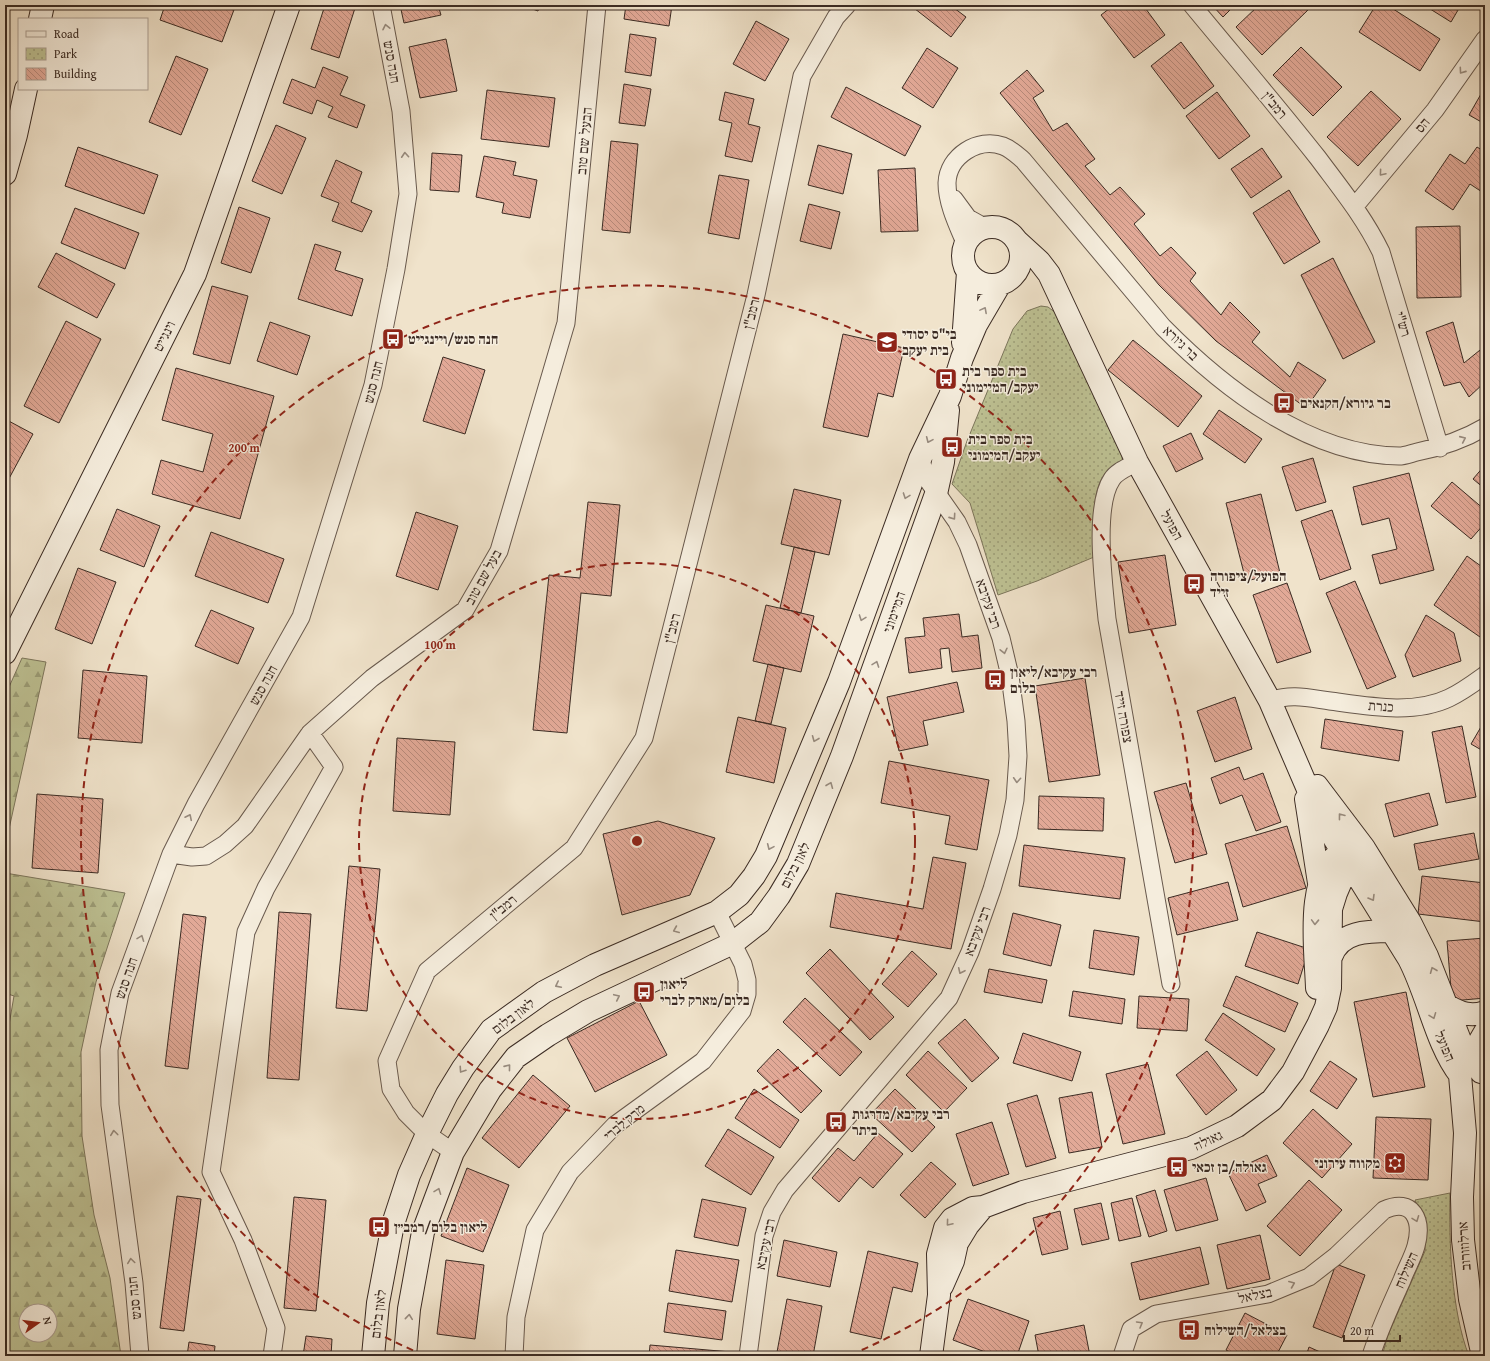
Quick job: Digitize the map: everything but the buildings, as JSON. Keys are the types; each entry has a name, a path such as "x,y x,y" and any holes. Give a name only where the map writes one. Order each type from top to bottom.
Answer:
{"street":[{"path":"40,18 43,5"},
{"name":"וינגייט","path":"5,653 195,274 289,5"},
{"name":"חנה סנש","path":"140,1356 134,1283 110,1105 109,1050 120,993 171,854 196,804 301,617 373,385 396,269 408,194 401,111 381,5"},
{"name":"הבעל שם טוב","path":"572,277 597,5"},
{"name":"רמב\"ן","path":"453,1152 427,1134 406,1113 391,1089 387,1061 427,971 574,848 644,738 756,295 802,76 836,17 847,5"},
{"name":"רמב\"ן","path":"1192,5 1291,124 1355,206"},
{"name":"הס","path":"1355,206 1435,110 1485,39"},
{"path":"5,174 16,135 26,90"},
{"name":"בר גיורא","path":"966,245 951,204 947,182 950,170 956,159 966,150 978,145 990,143 1002,146 1014,152 1163,327 1188,352 1255,404 1314,437 1356,451 1400,456 1440,448 1465,439 1485,427"},
{"path":"947,182 953,198 960,209 972,221 986,228"},
{"name":"רש\"י","path":"1355,206 1370,230 1381,252 1440,448"},
{"path":"1005,282 1016,274 1020,265 1020,248 1016,240 1003,229 994,227 986,228 971,237 966,245 964,263 968,272 974,279 991,285 1029,278 1038,279 1057,290"},
{"name":"הפועל","path":"1016,240 1040,261 1057,290 1138,462 1270,701 1313,801 1418,976 1450,1061 1476,1069"},
{"name":"המיימוני","path":"962,358 968,272"},
{"name":"בעל שם טוב","path":"171,854 192,857 206,856 225,844 245,826 310,733 372,678 465,610 499,551 566,323 572,277"},
{"name":"המיימוני","path":"786,811 839,682 920,459 950,396 962,358 986,307 1005,282"},
{"name":"המיימוני","path":"816,822 868,686 936,494 943,462 950,396"},
{"name":"רבי עקיבא","path":"748,1356 764,1236 772,1212 785,1190 949,998 970,952 992,889 1008,835 1015,800 1018,756 1016,720 1010,676 1001,638 968,545 957,522 936,494 924,473 920,459"},
{"name":"צפורה זייד","path":"1138,462 1113,478 1108,486 1103,510 1102,530 1104,584 1107,619 1170,984"},
{"name":"כנרת","path":"1270,701 1282,697 1298,696 1346,703 1409,708 1434,704 1448,699 1485,675"},
{"path":"272,1356 276,1328 243,1240 211,1172 246,932 266,888 334,767 310,733"},
{"name":"הפועל","path":"1294,756 1364,848 1410,922 1427,956 1448,1006 1463,1048 1476,1069"},
{"path":"1302,777 1319,883 1316,906 1315,941 1318,1026"},
{"name":"לאון בלום","path":"373,1356 378,1303 393,1224 409,1175 427,1134 463,1068 491,1030 544,992 596,965 717,912 739,895 754,876 766,856 786,811"},
{"name":"לאון בלום","path":"405,1356 409,1310 422,1232 453,1152 490,1090 516,1057 548,1035 588,1011 733,944 760,922 779,896 798,864 816,822"},
{"path":"1319,883 1326,868 1347,859 1364,848"},
{"name":"גאולה","path":"930,1356 939,1295 938,1254 945,1228 952,1219 972,1208 983,1207 1023,1192 1191,1148 1237,1126 1272,1100 1293,1072 1326,1008 1331,957 1331,909 1347,859"},
{"name":"מרק לברי","path":"514,1356 516,1317 535,1230 570,1172 615,1125 703,1061 742,1011 747,994 747,980 743,964 717,912"},
{"path":"1331,957 1334,949 1342,940 1352,935 1364,932 1391,931"},
{"path":"1448,1006 1457,1012 1470,1015 1485,1012"},
{"name":"ארלוזורוב","path":"1484,1352 1470,1299 1463,1240 1462,1197 1465,1133 1476,1069 1485,1032"},
{"name":"השילוח","path":"1371,1356 1379,1330 1416,1246 1418,1234 1418,1223 1415,1214 1410,1208 1393,1206 1384,1210"},
{"name":"בצלאל","path":"1122,1356 1131,1329 1156,1314 1268,1294 1309,1277 1336,1256 1384,1210"}],"green space":[{"path":"1041,306 1048,307 1056,313 1128,458 1109,469 1098,487 1095,498 1093,523 1094,557 1037,581 998,595 970,503 952,484 967,441 1013,329 1027,311"},
{"path":"22,658 46,662 5,847 5,696"},
{"path":"5,873 125,893 96,982 81,1052 82,1136 94,1215 110,1278 121,1356 5,1356 5,1048 14,996 5,993"},
{"path":"1450,1193 1452,1276 1458,1318 1469,1356 1382,1356 1388,1335 1425,1251 1425,1224 1415,1200"}],"place":[{"name":"חנה סנש/ויינגייט","path":"393,339"},
{"name":"בי\"ס יסודי בית יעקב","path":"887,342"},
{"name":"בית ספר בית יעקב/המיימוני","path":"946,379"},
{"name":"בר גיורא/הקנאים","path":"1284,403"},
{"name":"בית ספר בית יעקב/המימוני","path":"952,447"},
{"name":"הפועל/ציפורה זייד","path":"1194,584"},
{"name":"רבי עקיבא/ליאון בלום","path":"995,680"},
{"name":"ליאון בלום/מארק לברי","path":"644,992"},
{"name":"רבי עקיבא/מדרגות ביתר","path":"836,1122"},
{"name":"מקווה עירוני","path":"1395,1163"},
{"name":"גאולה/בן זכאי","path":"1177,1167"},
{"name":"ליאון בלום/רמב״ן","path":"379,1227"},
{"name":"בצלאל/השילוח","path":"1189,1330"}]}
